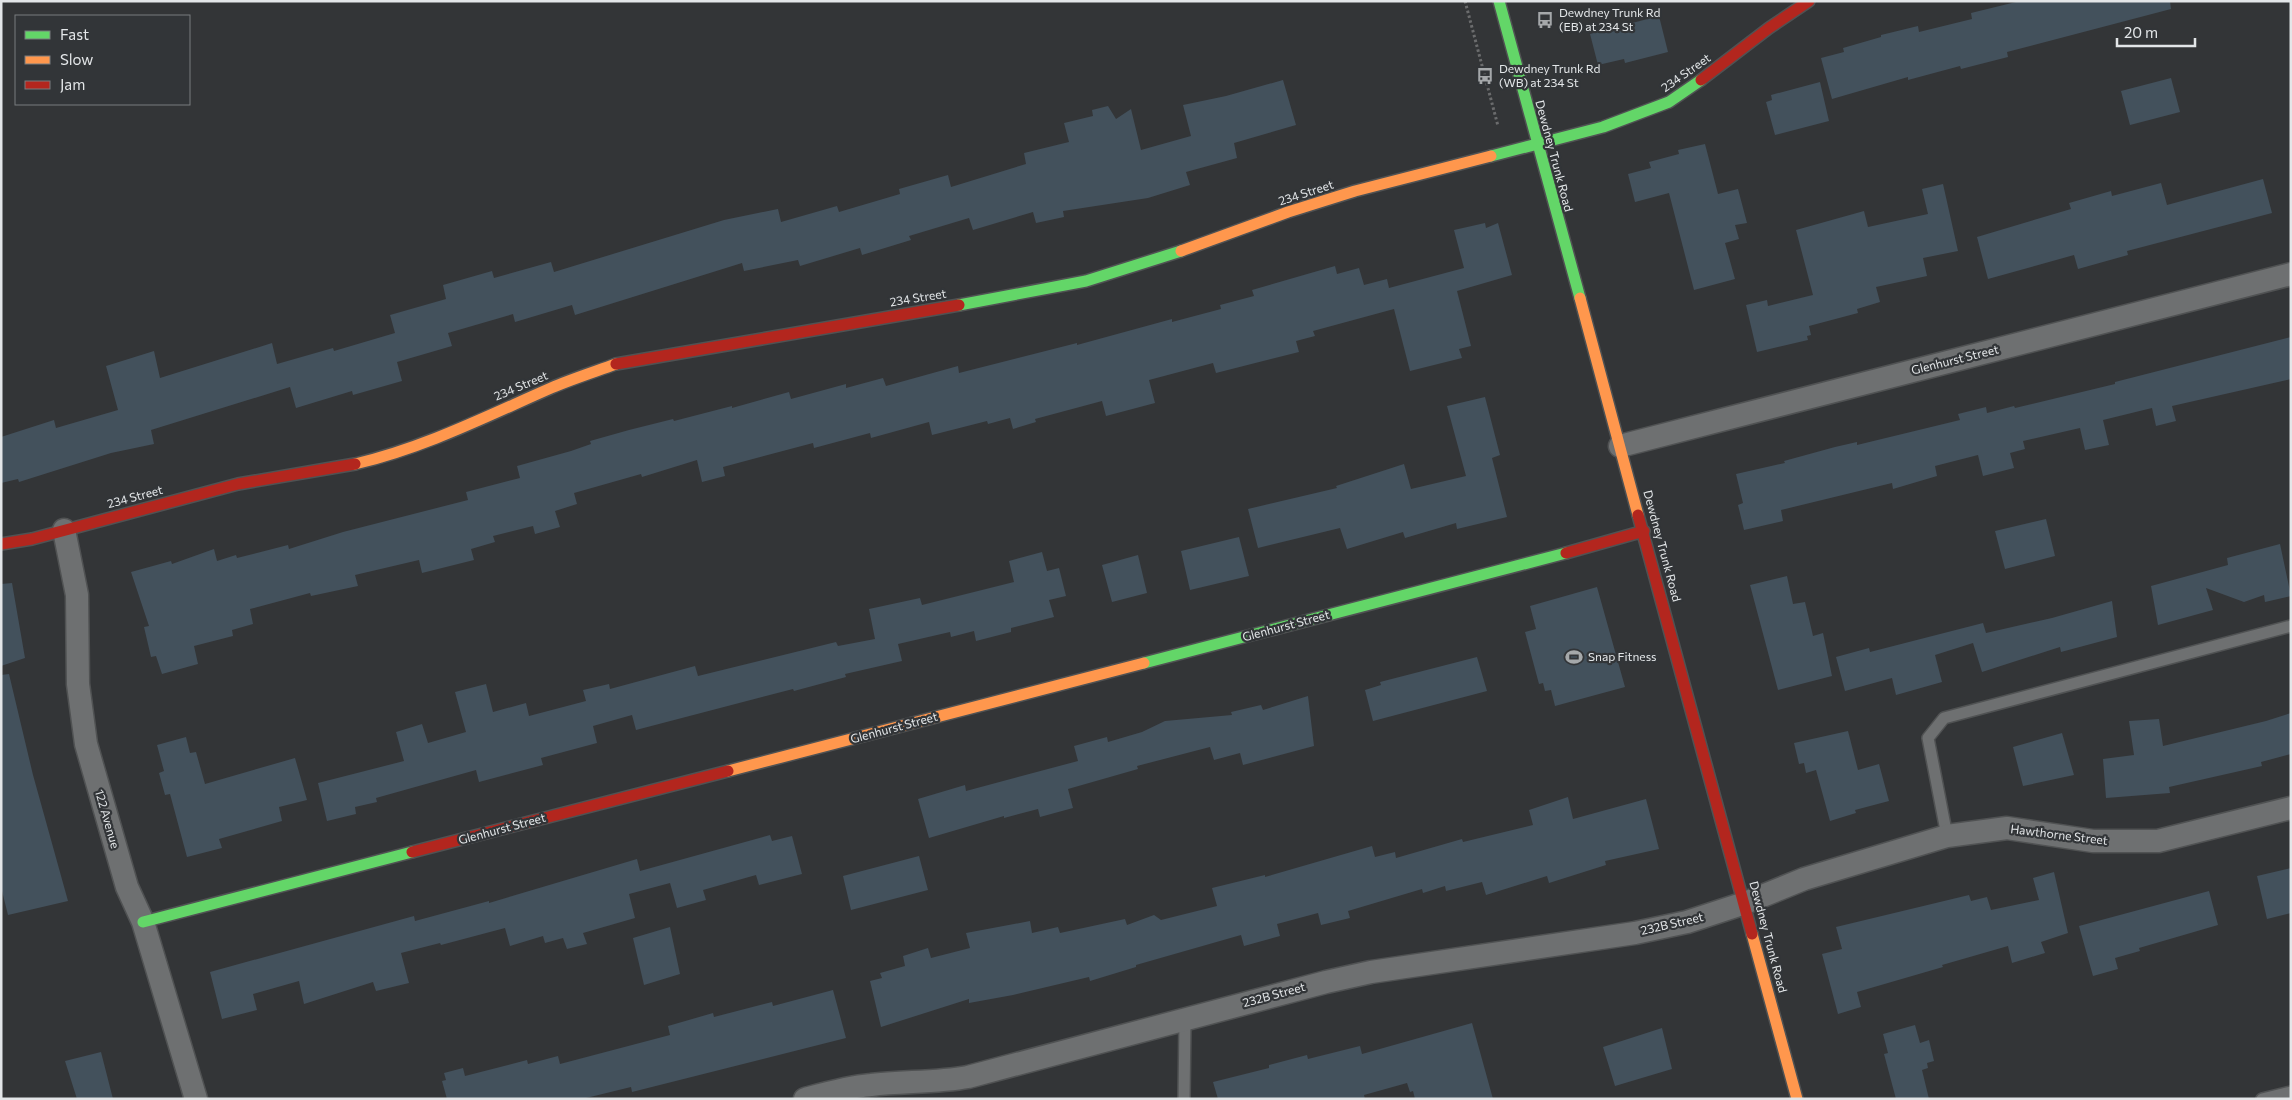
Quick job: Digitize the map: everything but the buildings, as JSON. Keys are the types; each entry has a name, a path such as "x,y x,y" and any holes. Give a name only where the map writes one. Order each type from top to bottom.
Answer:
{"street":[{"name":"Dewdney Trunk Road","path":"1499,1 1797,1099"},
{"name":"234 Street","path":"1,544 64,530 238,484 336,469 386,457 441,436 554,387 620,363 980,302 1086,280 1174,254 1322,201 1536,143 1603,128 1669,102 1714,71 1769,28 1809,1"},
{"name":"Glenhurst Street","path":"1620,446 2291,274"},
{"name":"122 Avenue","path":"64,530 77,595 78,684 86,744 127,887 143,922 196,1099"},
{"name":"Glenhurst Street","path":"143,922 1485,574 1644,531"},
{"name":"Hawthorne Street","path":"1745,903 1804,879 1947,836 2007,828 2093,841 2158,841 2291,808"},
{"name":"232B Street","path":"805,1099 872,1084 914,1091 1335,980 1635,933 1701,918 1745,903"}],"lane":[{"path":"1947,836 1928,738 1944,718 2291,626"},
{"path":"1184,1099 1185,1019"},
{"path":"2262,1099 2291,1092"}],"path":[{"path":"1465,1 1498,126"}],"traffic: fast":[{"path":"1499,1 1580,298"},
{"path":"1491,156 1603,127 1669,102 1701,80"},
{"path":"959,305 1086,281 1181,251"},
{"path":"1144,663 1566,553"},
{"path":"143,922 412,852"}],"traffic: slow":[{"path":"1181,251 1288,212 1355,191 1491,156"},
{"path":"1580,298 1638,515"},
{"path":"355,464 430,440 559,385 616,364"},
{"path":"728,771 1144,663"},
{"path":"1752,934 1797,1099"}],"traffic: jam":[{"path":"1701,80 1769,28 1809,1"},
{"path":"616,364 959,305"},
{"path":"1,544 32,539 238,484 355,464"},
{"path":"1638,515 1752,934"},
{"path":"1566,553 1644,531"},
{"path":"412,852 728,771"}],"place":[{"name":"Dewdney Trunk Rd (EB) at 234 St","path":"1545,20"},
{"name":"Dewdney Trunk Rd (WB) at 234 St","path":"1485,76"},
{"name":"Snap Fitness","path":"1574,657"}]}
